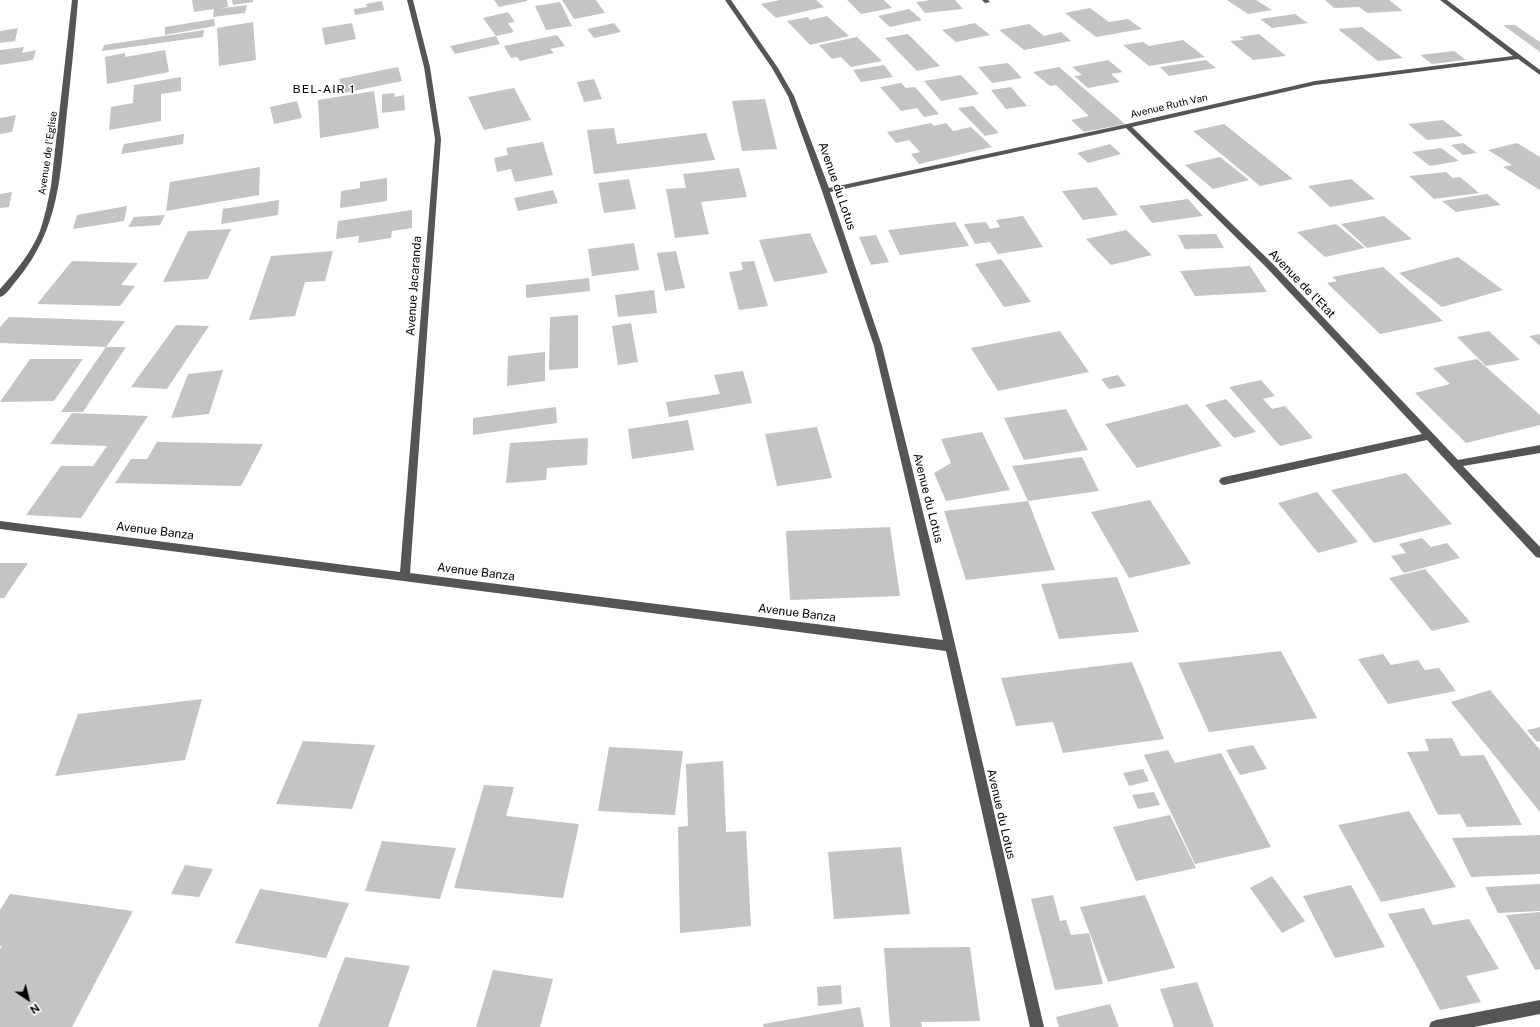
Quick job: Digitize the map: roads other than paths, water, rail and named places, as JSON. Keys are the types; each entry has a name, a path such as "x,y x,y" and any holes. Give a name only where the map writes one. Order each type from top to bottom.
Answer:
{"street":[{"name":"Avenue de l'Eglise","path":"0,294 20,271 37,246 49,211 55,186 74,28 75,0"},
{"name":"Avenue Jacaranda","path":"405,576 438,139 427,68 410,0"},
{"name":"Avenue du Lotus","path":"728,0 775,68 790,96 826,191 878,346 940,603 948,646 1037,1027"},
{"path":"1443,0 1540,72"},
{"name":"Avenue Ruth Van","path":"826,191 1321,82 1519,57"},
{"name":"Avenue de l'Etat","path":"1126,126 1269,265 1540,554"},
{"path":"1224,481 1430,436"},
{"path":"1455,464 1540,449"},
{"name":"Avenue Banza","path":"0,525 948,646"},
{"path":"1436,1027 1540,1007"}],"district":[{"name":"BEL-AIR 1","path":"324,89"}]}
